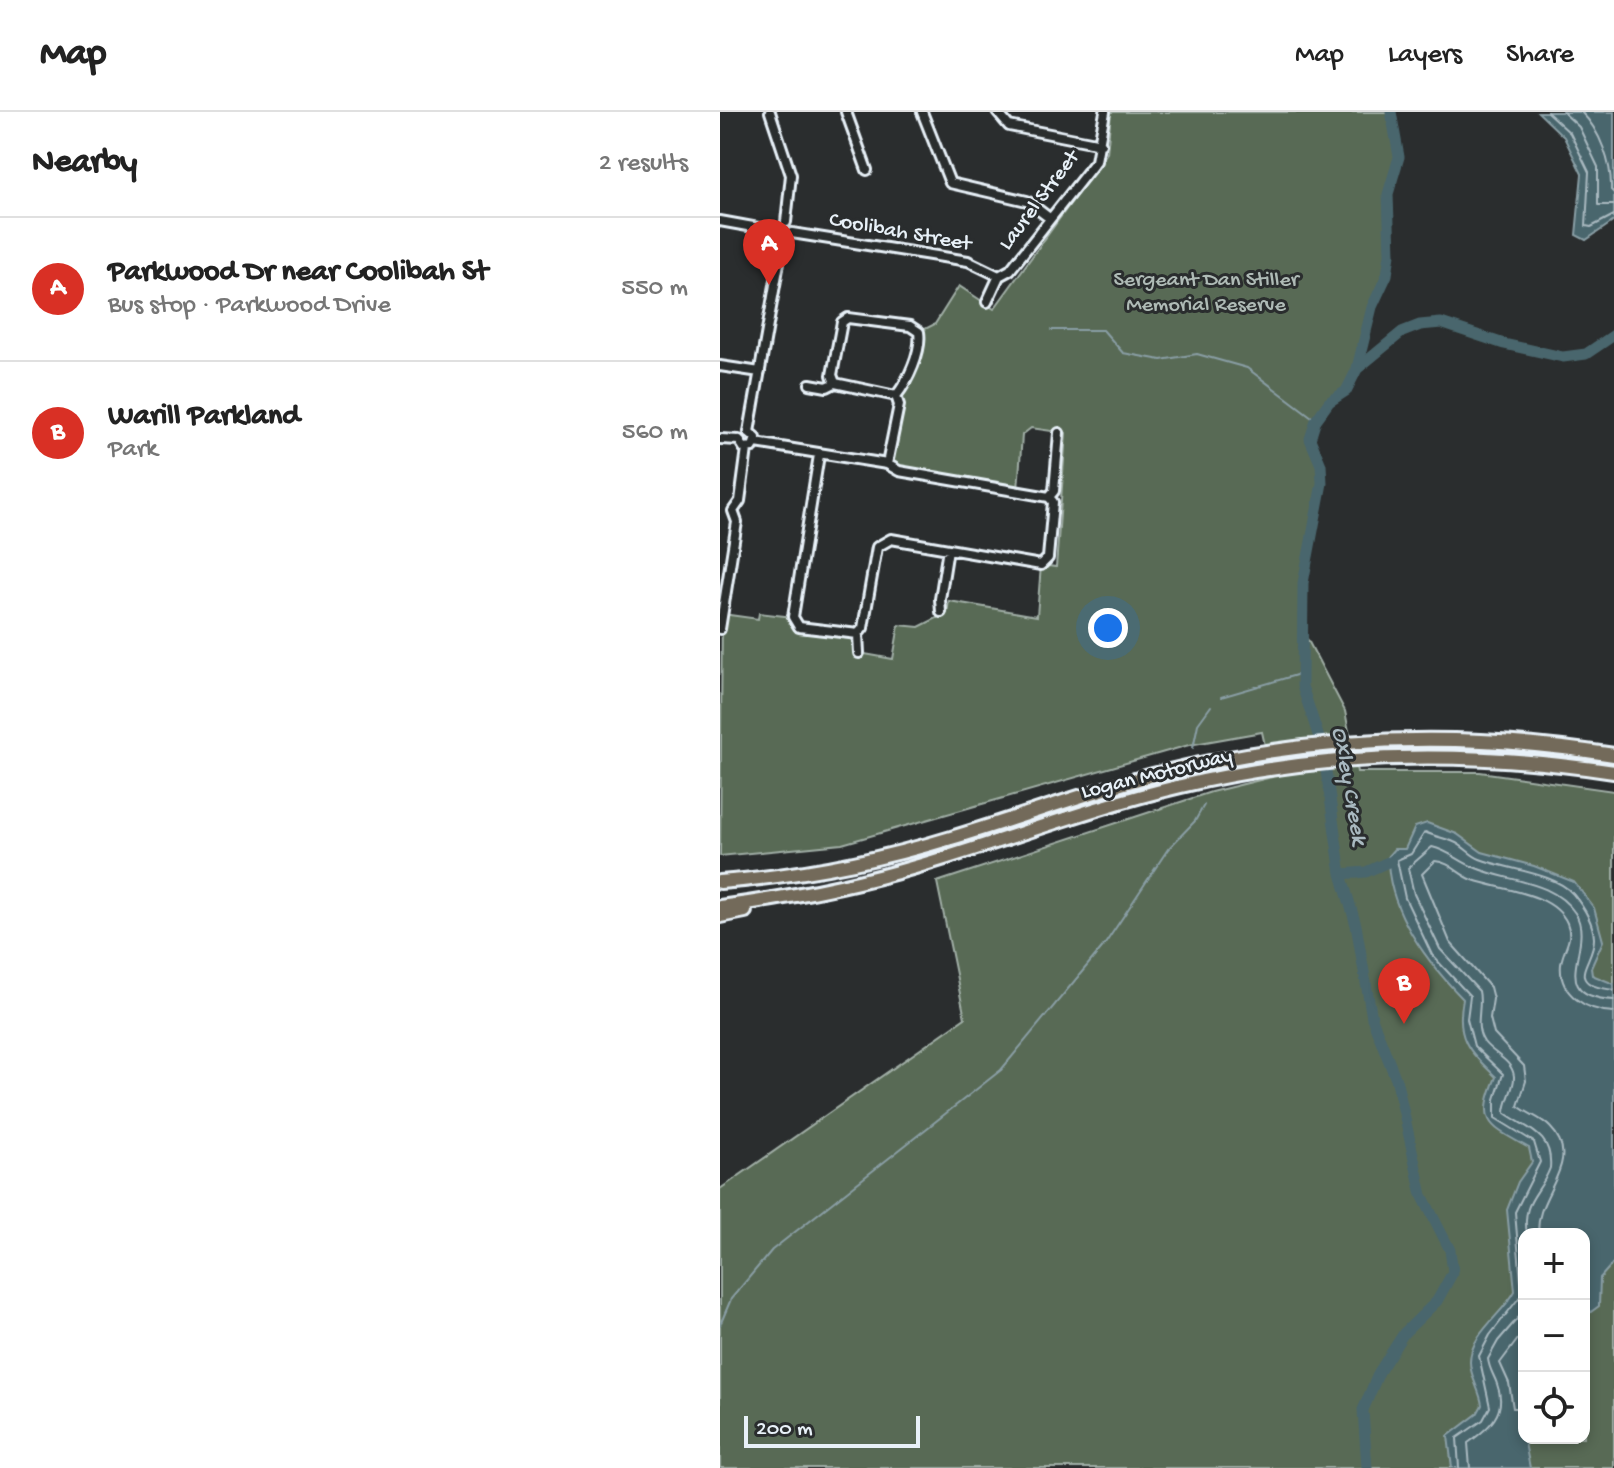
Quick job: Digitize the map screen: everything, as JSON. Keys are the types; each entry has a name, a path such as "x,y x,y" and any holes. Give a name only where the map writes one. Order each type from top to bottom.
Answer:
{"highway":[{"name":"Logan Motorway","path":"720,882 790,874 887,855 1150,776 1266,751 1353,742 1482,741 1614,755"},
{"name":"Logan Motorway","path":"720,907 785,897 915,867 1180,786 1268,769 1355,759 1437,757 1526,761 1614,772"},
{"path":"720,916 774,905 785,897"}],"street":[{"path":"770,112 791,175 786,222"},
{"path":"846,112 867,170"},
{"path":"922,112 950,183 955,187 1027,201 1048,217"},
{"path":"997,112 1009,126 1101,144"},
{"name":"Laurel Street","path":"987,302 999,276 1010,270 1048,217 1096,161 1105,112"},
{"path":"720,221 775,231 783,240"},
{"path":"775,231 777,225 786,222"},
{"path":"756,443 749,432 783,240 792,233 791,226 786,222"},
{"name":"Coolibah Street","path":"792,233 968,261 999,276"},
{"path":"835,383 832,375 842,322 856,316 910,326 919,332 921,343 903,388 896,396"},
{"path":"720,366 760,372"},
{"path":"810,384 827,387 835,383 896,396"},
{"path":"887,464 899,405 896,396"},
{"path":"739,440 741,435 749,432"},
{"path":"1049,497 1054,491 1059,433"},
{"path":"720,439 739,440 747,449"},
{"path":"733,511 740,501 747,449 756,443 887,464 899,471 1049,497 1053,502 1048,558 1041,565 891,539 884,541 877,547 863,628 858,634 859,653"},
{"path":"819,455 793,617 799,627 858,634"},
{"path":"720,509 733,511"},
{"path":"720,629 737,522 733,511"},
{"path":"941,612 940,599 948,549"}],"green space":[{"name":"Sergeant Dan Stiller Memorial Reserve","path":"1111,112 1391,112 1399,157 1388,194 1390,254 1387,275 1372,307 1357,369 1346,391 1329,402 1316,420 1310,439 1321,465 1322,483 1303,582 1301,627 1345,711 1357,772 1480,772 1614,791 1614,1468 720,1468 720,1189 965,1018 937,882 1211,792 1272,777 1262,732 1189,745 842,844 720,856 722,614 758,619 759,613 793,617 795,623 858,634 859,653 893,659 899,625 919,627 947,613 949,601 1037,616 1041,565 1056,567 1066,433 1031,428 1022,435 1018,490 899,471 887,464 899,405 896,396 921,343 919,332 935,324 959,286 994,309 1107,153"}],"water":[{"path":"1538,112 1614,112 1614,221 1586,240 1576,235 1582,174 1564,137"},
{"path":"1427,823 1457,834 1482,852 1534,866 1574,882 1594,908 1603,941 1591,968 1592,975 1614,984 1614,1262 1600,1278 1599,1306 1590,1313 1590,1228 1518,1228 1518,1444 1525,1444 1530,1468 1452,1468 1448,1436 1477,1414 1482,1405 1470,1368 1471,1352 1481,1333 1515,1291 1507,1210 1518,1182 1532,1162 1529,1148 1490,1122 1487,1105 1496,1077 1466,1043 1461,1024 1463,999 1423,952 1394,896 1388,856 1394,849 1405,849 1415,827"}],"waterway":[{"path":"1357,368 1372,307 1387,275 1390,254 1388,194 1399,157 1391,112"},
{"name":"Oxley Creek","path":"1367,1468 1363,1410 1379,1372 1404,1333 1437,1301 1453,1272 1450,1250 1422,1195 1397,1082 1372,1018 1356,925 1341,874 1323,750 1302,686 1303,583 1322,483 1321,465 1310,439 1316,420 1329,402 1346,391 1357,369 1402,332 1420,325 1441,323 1504,344 1563,357 1586,354 1614,335"},
{"path":"1051,330 1103,330 1123,353 1161,360 1197,354 1247,368 1316,420"},
{"path":"1221,697 1303,673"},
{"path":"1193,748 1198,724 1211,706"},
{"path":"720,1325 731,1299 772,1250 1001,1070 1105,944 1168,849 1195,821 1204,805"},
{"path":"1341,874 1366,872 1388,862"}],"place":[{"name":"Parkwood Dr near Coolibah St","path":"769,285"},
{"name":"Warill Parkland","path":"1404,1024"}]}
